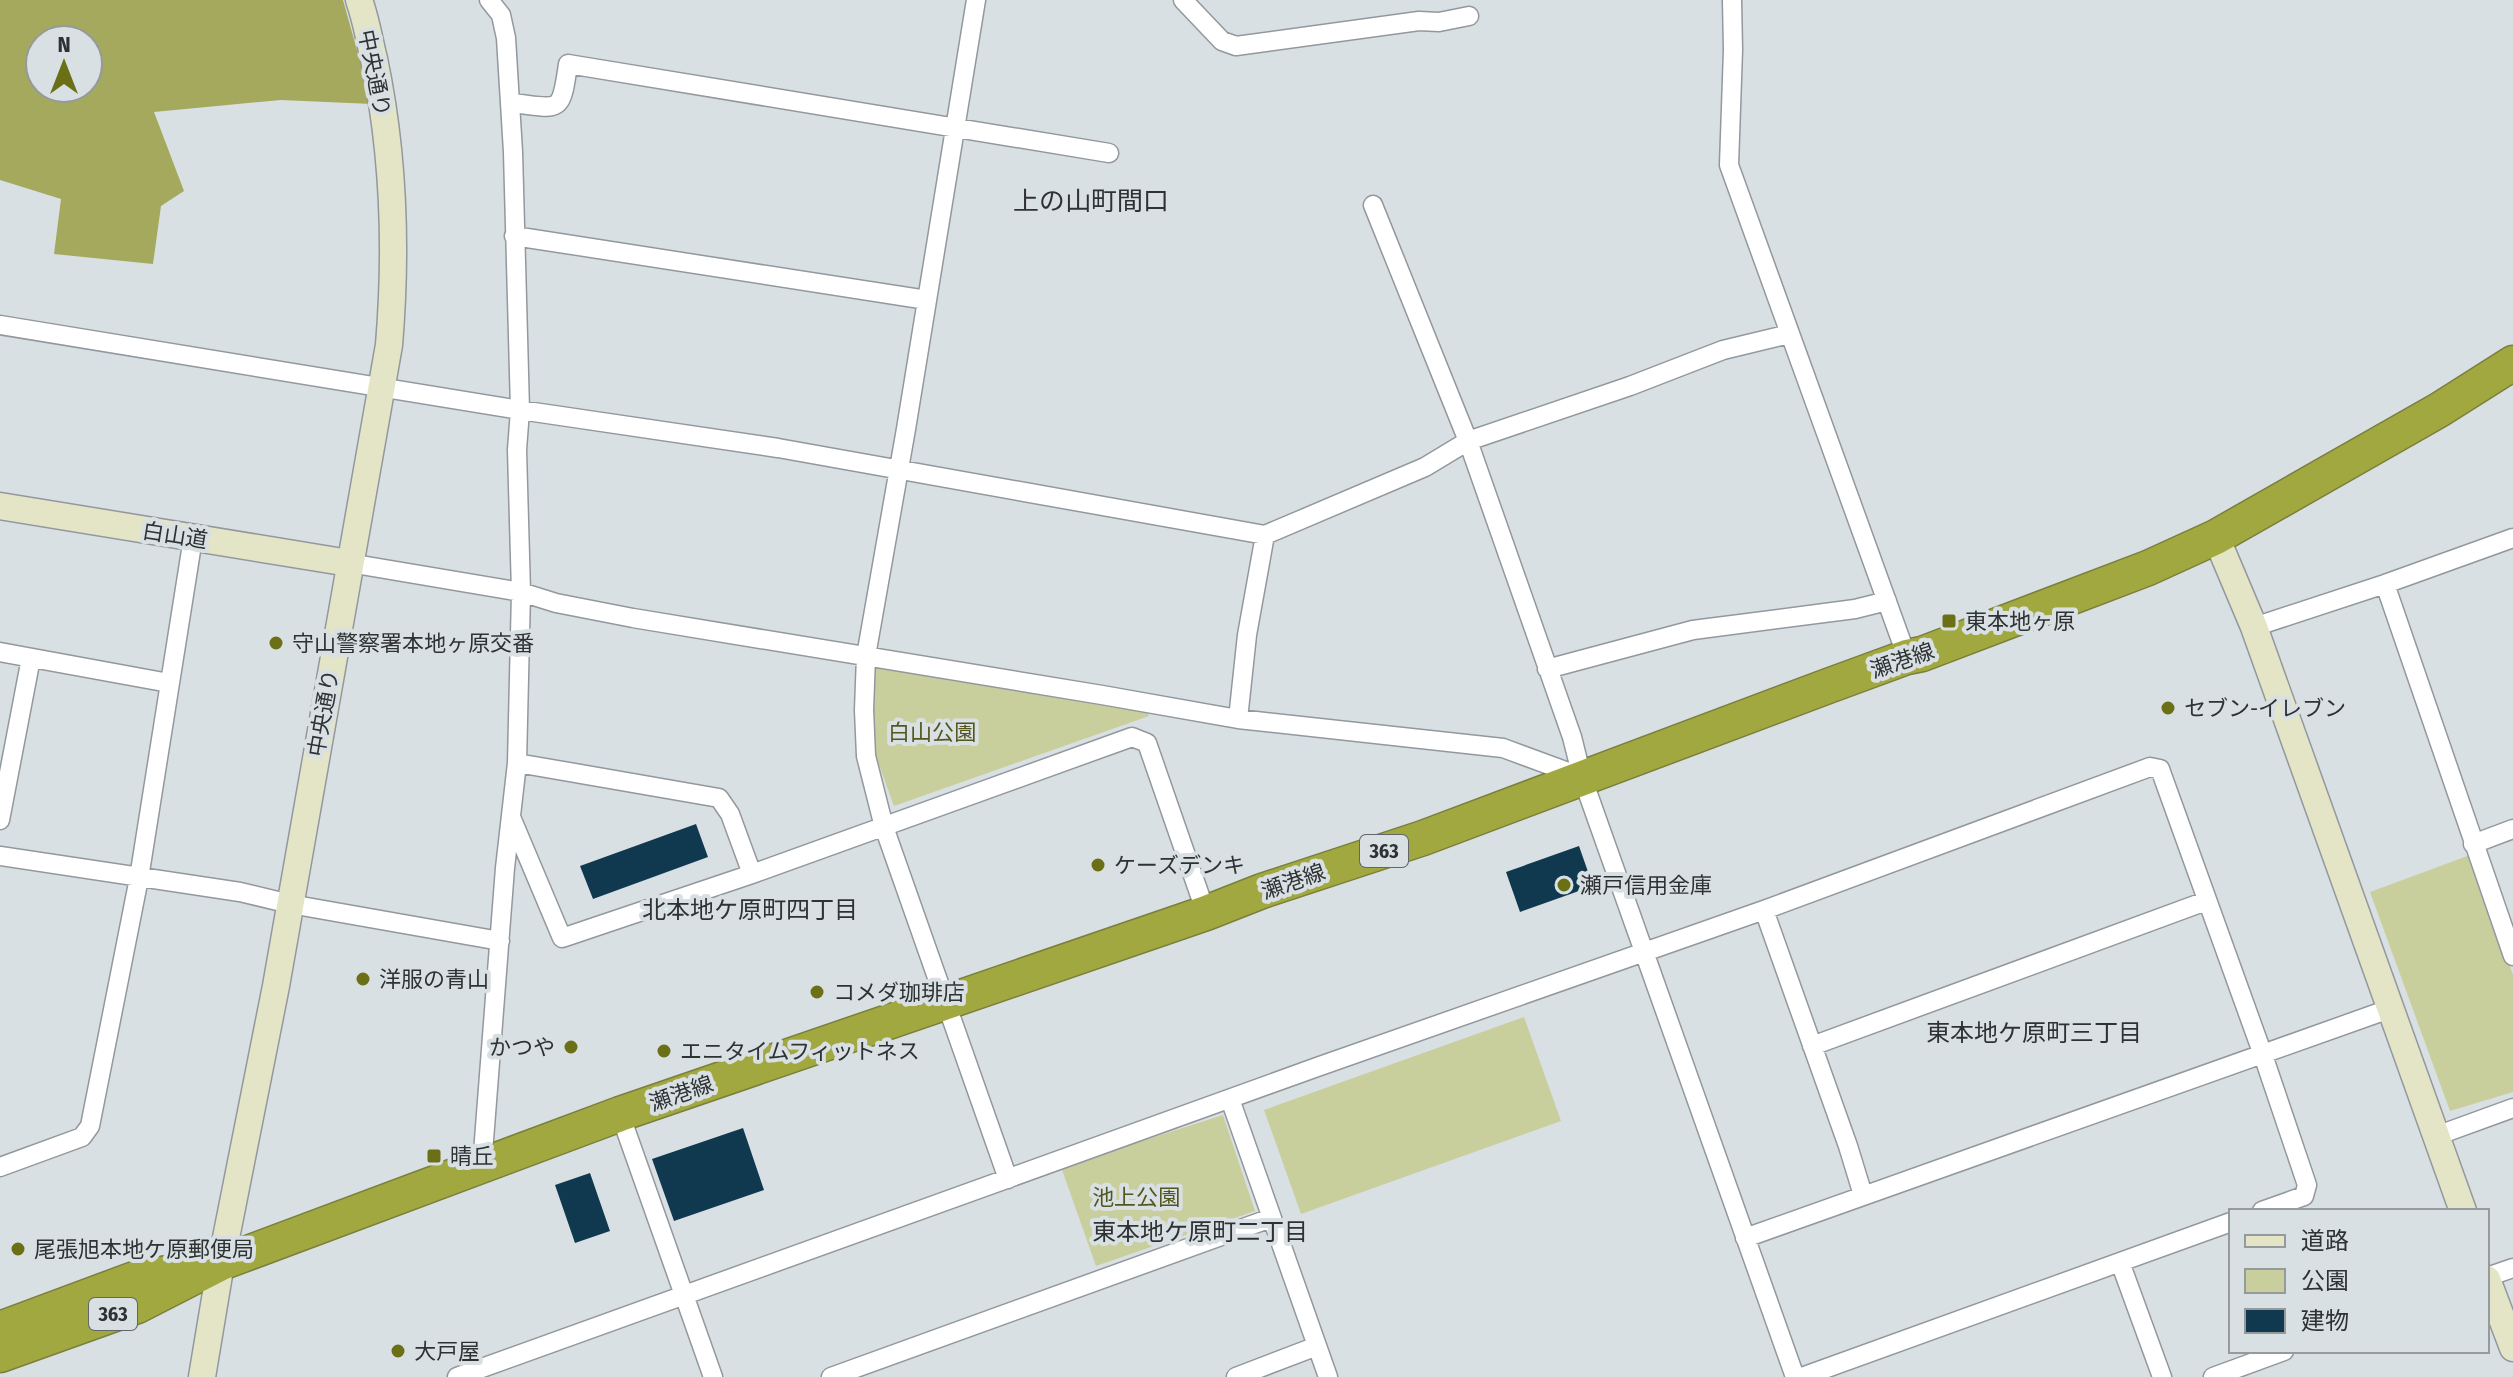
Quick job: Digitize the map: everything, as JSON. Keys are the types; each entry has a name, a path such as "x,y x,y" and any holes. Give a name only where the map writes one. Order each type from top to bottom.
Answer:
{"highway":[{"name":"瀬港線","path":"0,1355 137,1306 221,1263 620,1114 1423,838 2148,568 2216,537 2439,410 2513,363"},
{"name":"瀬港線","path":"0,1329 137,1278 221,1263"}],"street":[{"name":"中央通り","path":"202,1377 389,345 394,213 384,109 359,0"},
{"path":"482,1166 510,814 517,763 521,592 517,450 520,410 511,103 506,38 501,15 489,0"},
{"path":"976,0 866,656 864,710 866,756 884,827 1008,1179"},
{"path":"1183,0 1222,41 1236,46 1469,16"},
{"path":"1732,0 1729,165 1907,657"},
{"path":"511,103 550,107 560,102 564,95 568,64 1109,153"},
{"path":"1373,205 1468,441 1572,737 1582,777 1795,1377"},
{"path":"514,236 927,300"},
{"path":"0,325 520,410 778,448 1265,535 1425,467 1468,441 1630,386 1723,350 1789,334"},
{"name":"白山道","path":"0,506 349,563"},
{"path":"1238,719 1247,635 1265,535"},
{"path":"2216,537 2254,627 2462,1209"},
{"path":"0,1167 82,1137 90,1126 139,878 193,538"},
{"path":"2254,627 2513,538"},
{"path":"349,563 521,592 556,603 633,618 1238,719 1503,748 1582,777"},
{"path":"2385,584 2513,956"},
{"path":"1547,669 1693,630 1855,609 1887,601"},
{"path":"0,652 169,683"},
{"path":"0,820 31,658"},
{"path":"510,814 562,938 752,874 1132,737 1147,743 1206,913"},
{"path":"517,763 719,798 730,814 752,874"},
{"path":"457,1377 495,1370 684,1296 1764,910 2150,767 2160,769 2307,1185 2304,1196 2268,1209"},
{"path":"2473,844 2513,829"},
{"path":"0,856 240,892 290,904 500,941"},
{"path":"1812,1046 2206,901"},
{"path":"1764,910 1863,1195"},
{"path":"1745,1238 2392,1008"},
{"path":"1230,1099 1328,1377"},
{"path":"2436,1136 2513,1108"},
{"path":"620,1114 713,1377"},
{"path":"831,1377 1271,1218"},
{"path":"1802,1377 2229,1223"},
{"path":"2120,1262 2162,1377"},
{"path":"2489,1277 2513,1268"},
{"path":"2489,1283 2513,1348"},
{"path":"1236,1377 1317,1346"},
{"path":"2213,1377 2279,1353"}],"green space":[{"path":"0,0 343,0 372,104 281,100 154,112 184,191 161,206 153,264 54,254 61,199 0,180"},
{"name":"白山公園","path":"870,664 1146,709 1149,716 894,806 875,754"},
{"path":"2470,855 2513,975 2513,1092 2450,1111 2370,892"},
{"path":"1524,1017 1561,1121 1301,1214 1264,1110"},
{"name":"池上公園","path":"1223,1115 1255,1211 1096,1266 1061,1167"}],"building":[{"path":"696,824 708,857 593,899 580,866"},
{"path":"1579,846 1593,886 1520,912 1506,872"},
{"path":"743,1128 764,1190 674,1221 652,1159"},
{"path":"590,1173 610,1231 575,1243 555,1185"}],"place":[{"name":"東本地ヶ原","path":"1949,621"},
{"name":"守山警察署本地ヶ原交番","path":"276,643"},
{"name":"セブン-イレブン","path":"2168,708"},
{"name":"ケーズデンキ","path":"1098,865"},
{"name":"瀬戸信用金庫","path":"1564,885"},
{"name":"洋服の青山","path":"363,979"},
{"name":"コメダ珈琲店","path":"817,992"},
{"name":"かつや","path":"571,1047"},
{"name":"エニタイムフィットネス","path":"664,1051"},
{"name":"晴丘","path":"434,1156"},
{"name":"尾張旭本地ケ原郵便局","path":"18,1249"},
{"name":"大戸屋","path":"398,1351"}],"district":[{"name":"上の山町間口","path":"1091,201"},
{"name":"北本地ケ原町四丁目","path":"750,910"},
{"name":"東本地ケ原町三丁目","path":"2034,1033"},
{"name":"東本地ケ原町二丁目","path":"1200,1232"}]}
